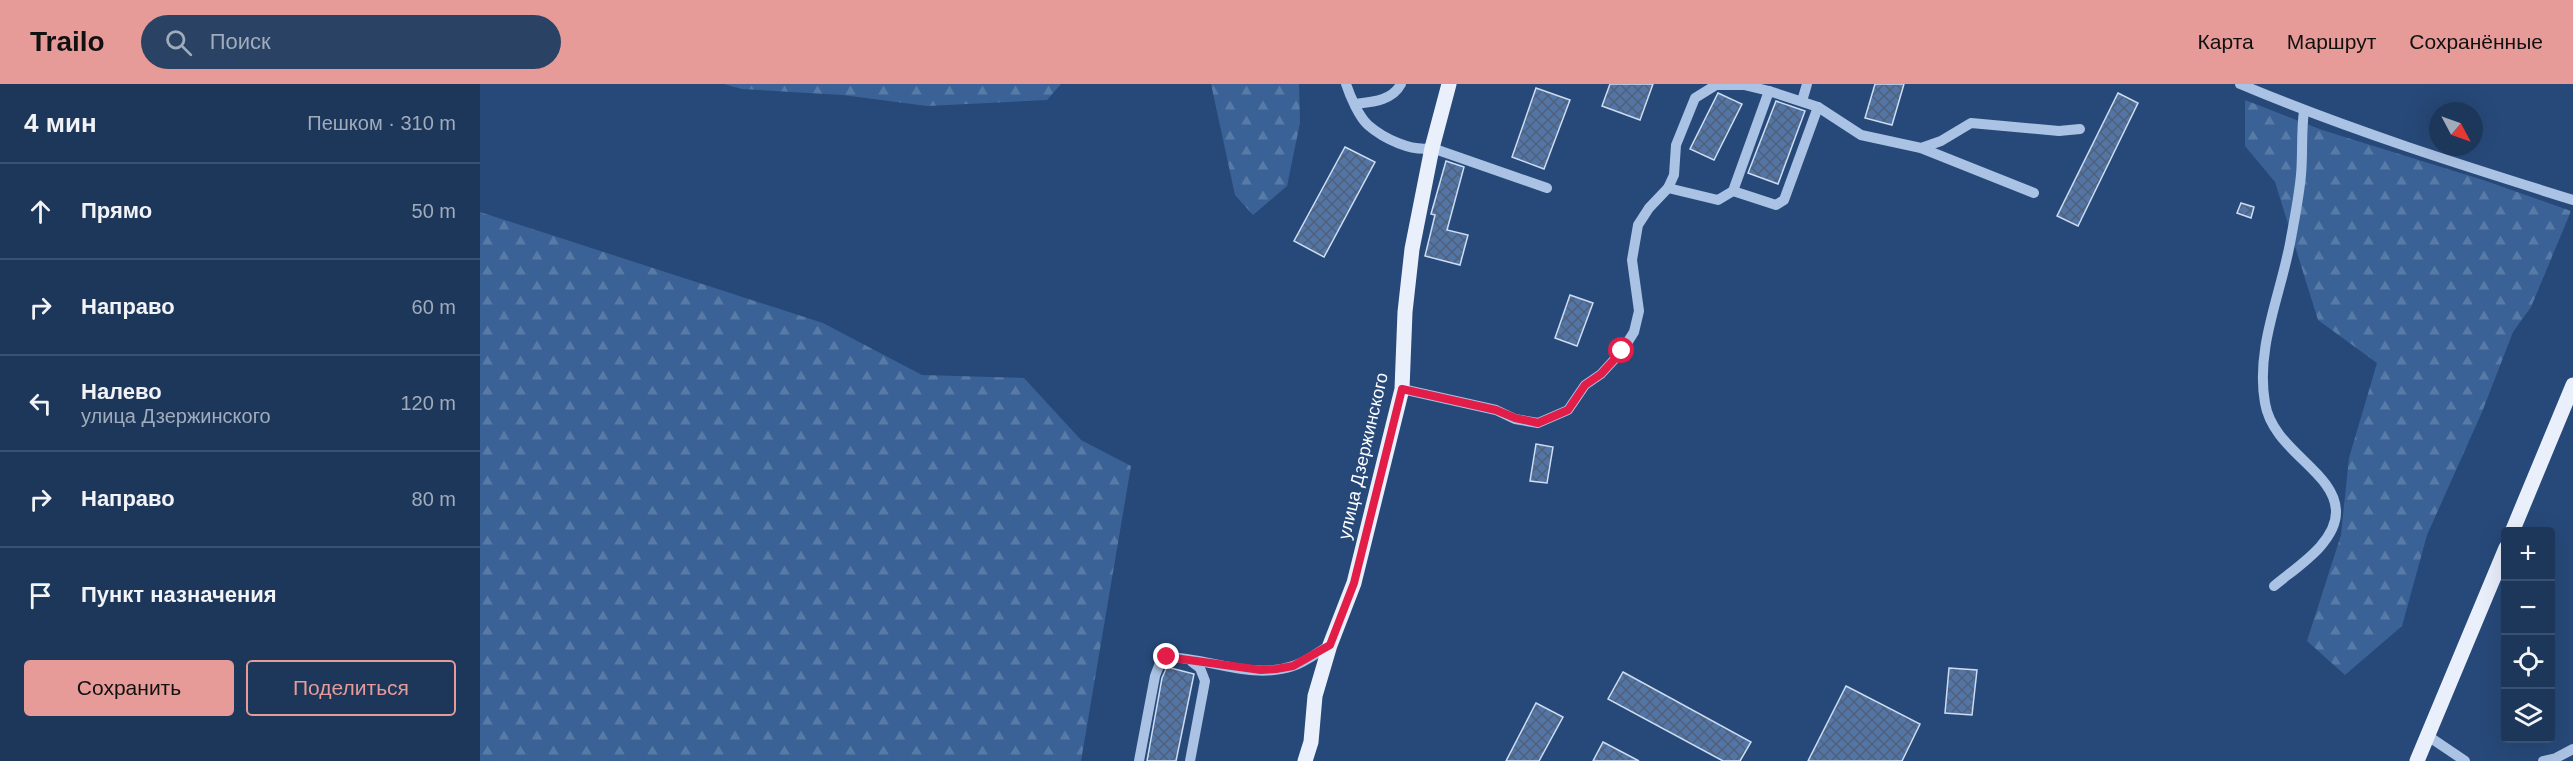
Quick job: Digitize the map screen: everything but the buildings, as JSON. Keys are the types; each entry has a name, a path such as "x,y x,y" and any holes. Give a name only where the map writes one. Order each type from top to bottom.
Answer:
{"main road":[{"name":"улица Дзержинского","path":"1305,761 1311,742 1315,696 1330,645 1354,583 1402,389 1412,249 1432,148 1449,84"},
{"path":"2514,527 2573,385"},
{"path":"2417,761 2501,558"}],"street":[{"path":"1346,84 1366,124 1384,136 1419,151 1432,148 1547,188"},
{"path":"1355,104 1376,101 1392,95 1401,84"},
{"path":"1802,101 1807,84"},
{"path":"2240,84 2304,111 2433,157 2573,200"},
{"path":"1402,389 1496,410 1515,418 1538,423 1568,410 1585,385 1601,374 1622,351 1634,332 1639,311 1632,260 1638,225 1648,208 1668,188 1674,175 1676,145 1695,98 1716,85 1744,85 1802,101 1818,107 1861,135 1921,148 2034,193"},
{"path":"1668,188 1718,200 1733,190 1768,91"},
{"path":"1733,190 1776,205 1784,200 1818,107"},
{"path":"2274,586 2319,547 2328,536 2336,510 2331,496 2314,470 2287,447 2274,430 2268,419 2264,402 2264,354 2271,312 2285,272 2292,236 2301,173 2301,131 2304,111"},
{"path":"1921,148 1941,141 1971,123 2059,131 2080,129"},
{"path":"1139,761 1155,676 1160,663 1167,657 1261,670 1276,669 1293,666 1330,645"},
{"path":"1189,659 1200,668 1205,681 1190,761"},
{"path":"2428,736 2465,761"},
{"path":"2543,761 2556,759 2573,749"}],"green space":[{"path":"724,84 1061,84 1047,100 927,106 843,95 742,89"},
{"path":"1211,84 1299,84 1300,123 1287,186 1253,215 1235,195"},
{"path":"2245,100 2322,130 2483,180 2571,211 2531,307 2513,332 2482,412 2427,535 2402,626 2345,675 2307,641 2341,535 2349,458 2377,363 2318,320 2275,182 2245,146"},
{"path":"480,212 823,323 922,375 1024,378 1081,440 1131,466 1081,761 480,761"}],"route":[{"path":"1167,657 1261,670 1276,669 1293,666 1330,645 1354,583 1402,389 1496,410 1515,418 1538,423 1568,410 1585,385 1601,374 1622,351"}]}
